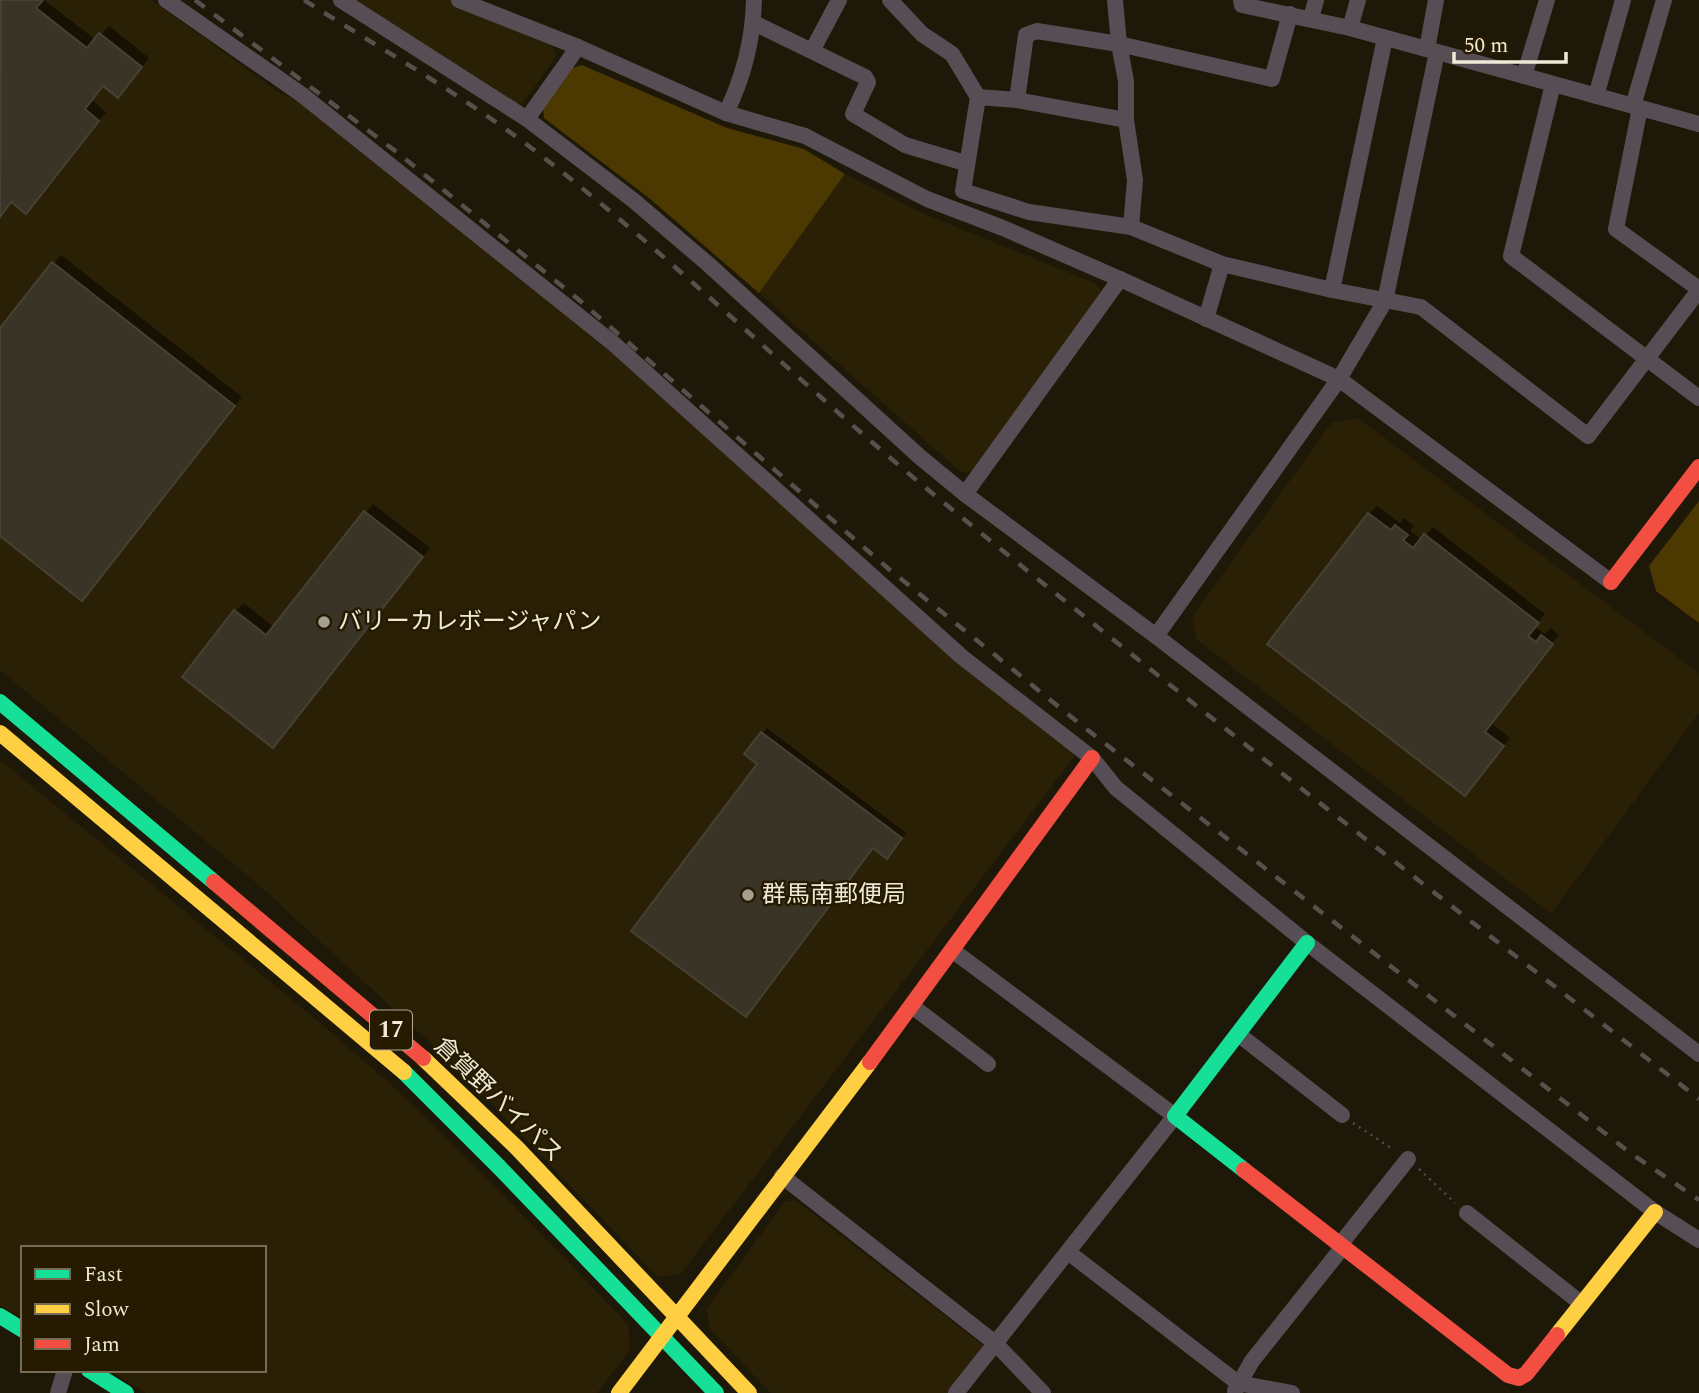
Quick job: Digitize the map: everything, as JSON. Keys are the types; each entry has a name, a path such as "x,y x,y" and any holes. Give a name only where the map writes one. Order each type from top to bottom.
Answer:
{"main road":[{"path":"1611,582 1699,467"},
{"name":"倉賀野バイパス","path":"0,702 422,1057 517,1148 749,1393"},
{"name":"倉賀野バイパス","path":"0,733 407,1075 716,1393"},
{"path":"619,1393 912,1006 1092,758"},
{"path":"1307,943 1175,1116 1340,1247 1508,1375 1517,1385 1655,1212"},
{"path":"0,1317 21,1329"},
{"path":"92,1372 126,1393"}],"street":[{"path":"166,0 301,94 614,344 962,657 1092,758 1116,788 1307,943 1655,1212 1699,1240"},
{"path":"341,0 527,119 632,200 708,264 920,457 965,494 1156,636 1699,1054"},
{"path":"459,0 578,47 726,113 804,136 927,199 1003,228 1120,279 1339,379 1611,582"},
{"path":"726,113 750,53 754,0"},
{"path":"812,51 839,0"},
{"path":"890,0 922,34 952,54 978,97 965,163 963,191 1029,212 1130,227 1222,264 1332,290 1421,307 1588,436 1699,290 1616,229 1637,107 1664,0"},
{"path":"1115,0 1118,44 1126,81 1126,120 1135,180 1130,227"},
{"path":"1241,0 1242,5 1350,28 1699,124"},
{"path":"1310,0 1311,18"},
{"path":"1311,18 1316,0"},
{"path":"1350,28 1358,0"},
{"path":"1156,636 1339,379 1385,301 1432,51 1436,0"},
{"path":"1524,76 1546,0"},
{"path":"1596,96 1623,0"},
{"path":"1017,100 1026,35 1037,31 1118,44 1272,79 1290,14"},
{"path":"754,23 864,77 868,82 866,89 853,114 905,145 965,163"},
{"path":"1332,290 1385,38"},
{"path":"527,119 578,47"},
{"path":"1553,84 1511,256 1699,398"},
{"path":"978,97 1017,100 1126,120"},
{"path":"1206,318 1222,264"},
{"path":"965,494 1120,279"},
{"path":"952,950 1175,1116 957,1393"},
{"path":"912,1006 988,1064"},
{"path":"1238,1034 1342,1115"},
{"path":"1236,1388 1252,1361 1408,1159"},
{"path":"782,1176 995,1343 1043,1393"},
{"path":"1467,1213 1582,1304"},
{"path":"1068,1252 1236,1388 1292,1393"},
{"path":"58,1393 64,1372"}],"shaded area":[{"path":"0,0 152,0 281,94 298,100 655,387 840,558 961,665 1076,754 680,1275 657,1276 451,1062 261,887 0,670"},
{"path":"352,0 449,0 553,47 556,56 523,103 514,104"},
{"path":"582,65 727,128 804,149 845,174 759,293 649,198 544,118 543,109 572,68"},
{"path":"845,174 924,214 1097,284 1102,292 972,473 961,472 759,293"},
{"path":"1358,418 1699,673 1699,713 1551,914 1196,639 1192,617 1332,422"},
{"path":"1699,501 1699,623 1656,591 1649,566"},
{"path":"0,760 312,1016 395,1088 488,1179 628,1324 630,1350 597,1393 146,1393 111,1372 266,1372 266,1246 21,1246 21,1318 0,1305"},
{"path":"795,1200 985,1347 949,1393 771,1393 709,1328 707,1308 785,1202"}],"building":[{"path":"1,0 43,0 36,8 87,48 99,33 142,67 118,98 103,86 85,109 99,121 26,214 11,202 0,217"},
{"path":"52,262 235,406 82,601 0,536 0,328"},
{"name":"バリーカレボージャパン","path":"364,511 423,557 273,748 182,677 234,610 266,635"},
{"path":"1368,513 1391,530 1395,525 1408,535 1403,540 1413,548 1424,534 1539,623 1528,636 1536,642 1541,635 1553,644 1485,732 1504,746 1465,796 1267,644"},
{"name":"群馬南郵便局","path":"761,732 902,838 887,859 873,848 746,1017 631,931 757,764 744,754"}],"railway":[{"path":"195,0 394,150 578,299 890,570 1080,724 1629,1152 1699,1200"},
{"path":"304,0 456,95 543,157 646,242 949,507 1228,731 1699,1099"}],"traffic: fast":[{"path":"0,702 214,882"},
{"path":"1244,1170 1175,1116 1307,943"},
{"path":"404,1072 716,1393"},
{"path":"0,1316 21,1329"},
{"path":"92,1372 126,1393"}],"traffic: slow":[{"path":"0,733 404,1072"},
{"path":"423,1058 517,1148 749,1393"},
{"path":"619,1393 870,1062"},
{"path":"1557,1335 1655,1212"}],"traffic: jam":[{"path":"1611,582 1699,467"},
{"path":"870,1062 1092,758"},
{"path":"214,882 423,1058"},
{"path":"1244,1170 1508,1375 1519,1378 1526,1374 1557,1335"}],"place":[{"name":"バリーカレボージャパン","path":"324,622"},
{"name":"群馬南郵便局","path":"748,895"}]}
